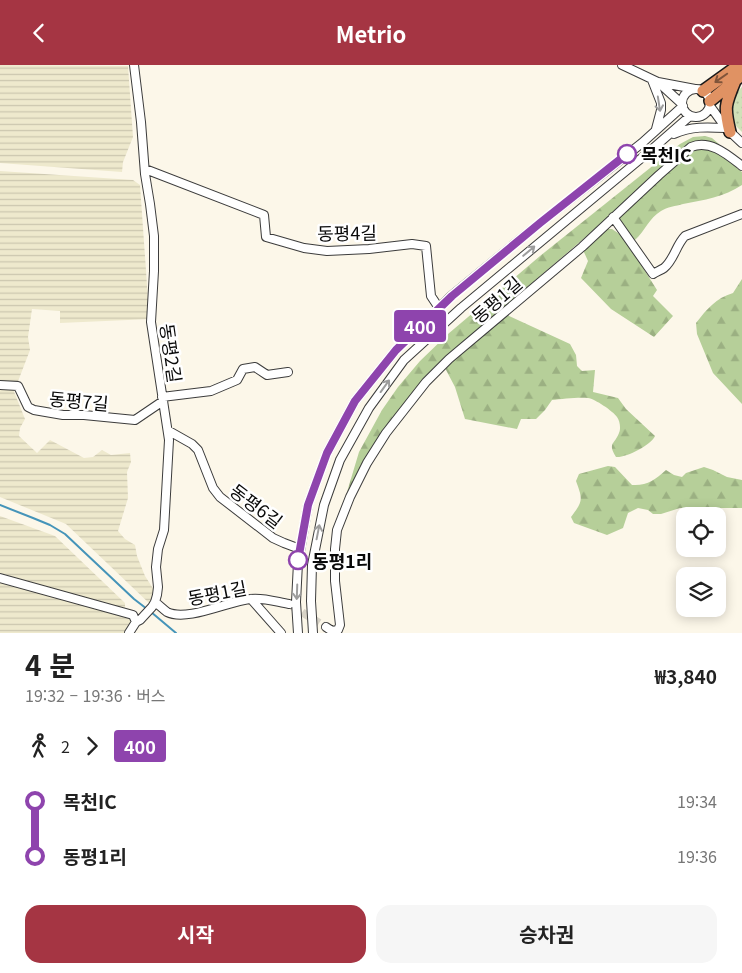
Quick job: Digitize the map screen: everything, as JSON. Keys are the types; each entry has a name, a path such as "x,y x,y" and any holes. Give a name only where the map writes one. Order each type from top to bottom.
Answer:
{"highway":[{"path":"699,90 739,65"},
{"path":"710,103 738,78"},
{"path":"728,130 725,107 738,78"}],"street":[{"name":"동평2길","path":"134,65 154,236 151,322 168,431 164,530 158,549 156,567 158,587 153,605"},
{"path":"622,65 655,81 699,90 708,95 710,103 728,130 742,143"},
{"path":"655,81 682,105 685,112 728,130"},
{"path":"655,81 661,103 656,129"},
{"path":"298,633 296,602 298,563 308,505 327,453 355,401 396,350 452,296 540,223 642,143 682,105 686,93 699,90"},
{"path":"312,633 312,565 324,505 340,460 369,408 404,360 454,314 667,136 693,116 700,117 707,113 710,103"},
{"path":"667,136 684,129 707,127 728,130"},
{"name":"동평1길","path":"326,627 332,631 338,630 340,625 335,581 335,549 337,530 350,497 367,463 386,433 421,389 449,359 582,247 692,147 708,145 714,147 742,166"},
{"name":"동평4길","path":"145,169 264,215 266,237 304,248 327,251 369,249 412,243 426,246 431,295 439,308"},
{"path":"613,217 653,274 664,268 670,261 680,241 685,236 742,214"},
{"path":"163,399 211,391 237,381 243,369 255,367 267,375 288,372"},
{"name":"동평7길","path":"0,385 18,386 28,407 34,410 63,415 135,419 163,399"},
{"name":"동평6길","path":"168,431 192,444 198,450 213,488 220,497 273,537 300,549"},
{"path":"0,578 133,615 138,621"},
{"path":"251,599 281,633"},
{"name":"동평1길","path":"153,605 174,614 182,614 199,612 251,599 289,604"},
{"path":"128,633 153,605"}],"shaded area":[{"path":"0,65 128,66 133,137 123,162 122,172 0,163"},
{"path":"0,171 133,180 140,185 151,319 60,323 60,311 32,309 28,337 30,350 17,384 0,382"},
{"path":"0,388 13,389 25,419 20,428 19,436 37,453 50,440 84,458 93,457 102,450 111,455 130,453 131,462 127,472 128,498 118,531 125,539 135,545 145,576 156,593 151,605 66,524 0,497"},
{"path":"0,516 55,536 125,603 125,609 0,573"},
{"path":"0,582 133,621 124,633 0,633"}],"green space":[{"path":"742,87 742,132 730,120 730,99"},
{"path":"705,136 712,138 719,144 697,142 462,343 398,411 378,437 347,492 359,452 382,410 420,361 448,334 540,256 680,144 693,137"},
{"path":"698,148 717,152 732,163 742,172 742,185 721,195 663,210 653,217 635,240 626,230 619,217 690,151"},
{"path":"607,229 612,229 626,241 657,290 653,296 673,316 654,337 611,309 581,278 588,261 583,250"},
{"path":"742,279 742,404 713,373 697,334 696,323 717,301 733,293"},
{"path":"505,314 570,344 576,355 577,366 582,371 595,370 593,392 618,398 626,409 655,436 653,440 632,453 616,457 612,446 620,431 618,419 604,406 588,398 552,400 536,419 521,419 517,429 465,419 455,387 445,368"},
{"path":"608,466 615,467 632,485 650,482 666,470 682,477 686,473 704,467 727,477 742,480 742,508 676,507 676,509 661,514 653,514 648,510 638,508 628,513 623,528 607,535 574,523 571,517 581,500 576,481 579,474"}],"waterway":[{"path":"0,505 50,525 65,534 147,609"},
{"path":"151,612 176,633"}],"tunnel":[{"path":"292,606 326,627"}],"bus line":[{"name":"400","path":"298,560 308,505 327,453 355,401 396,350 452,296 627,154"}],"place":[{"name":"목천IC","path":"627,154"},
{"name":"동평1리","path":"298,560"}]}
